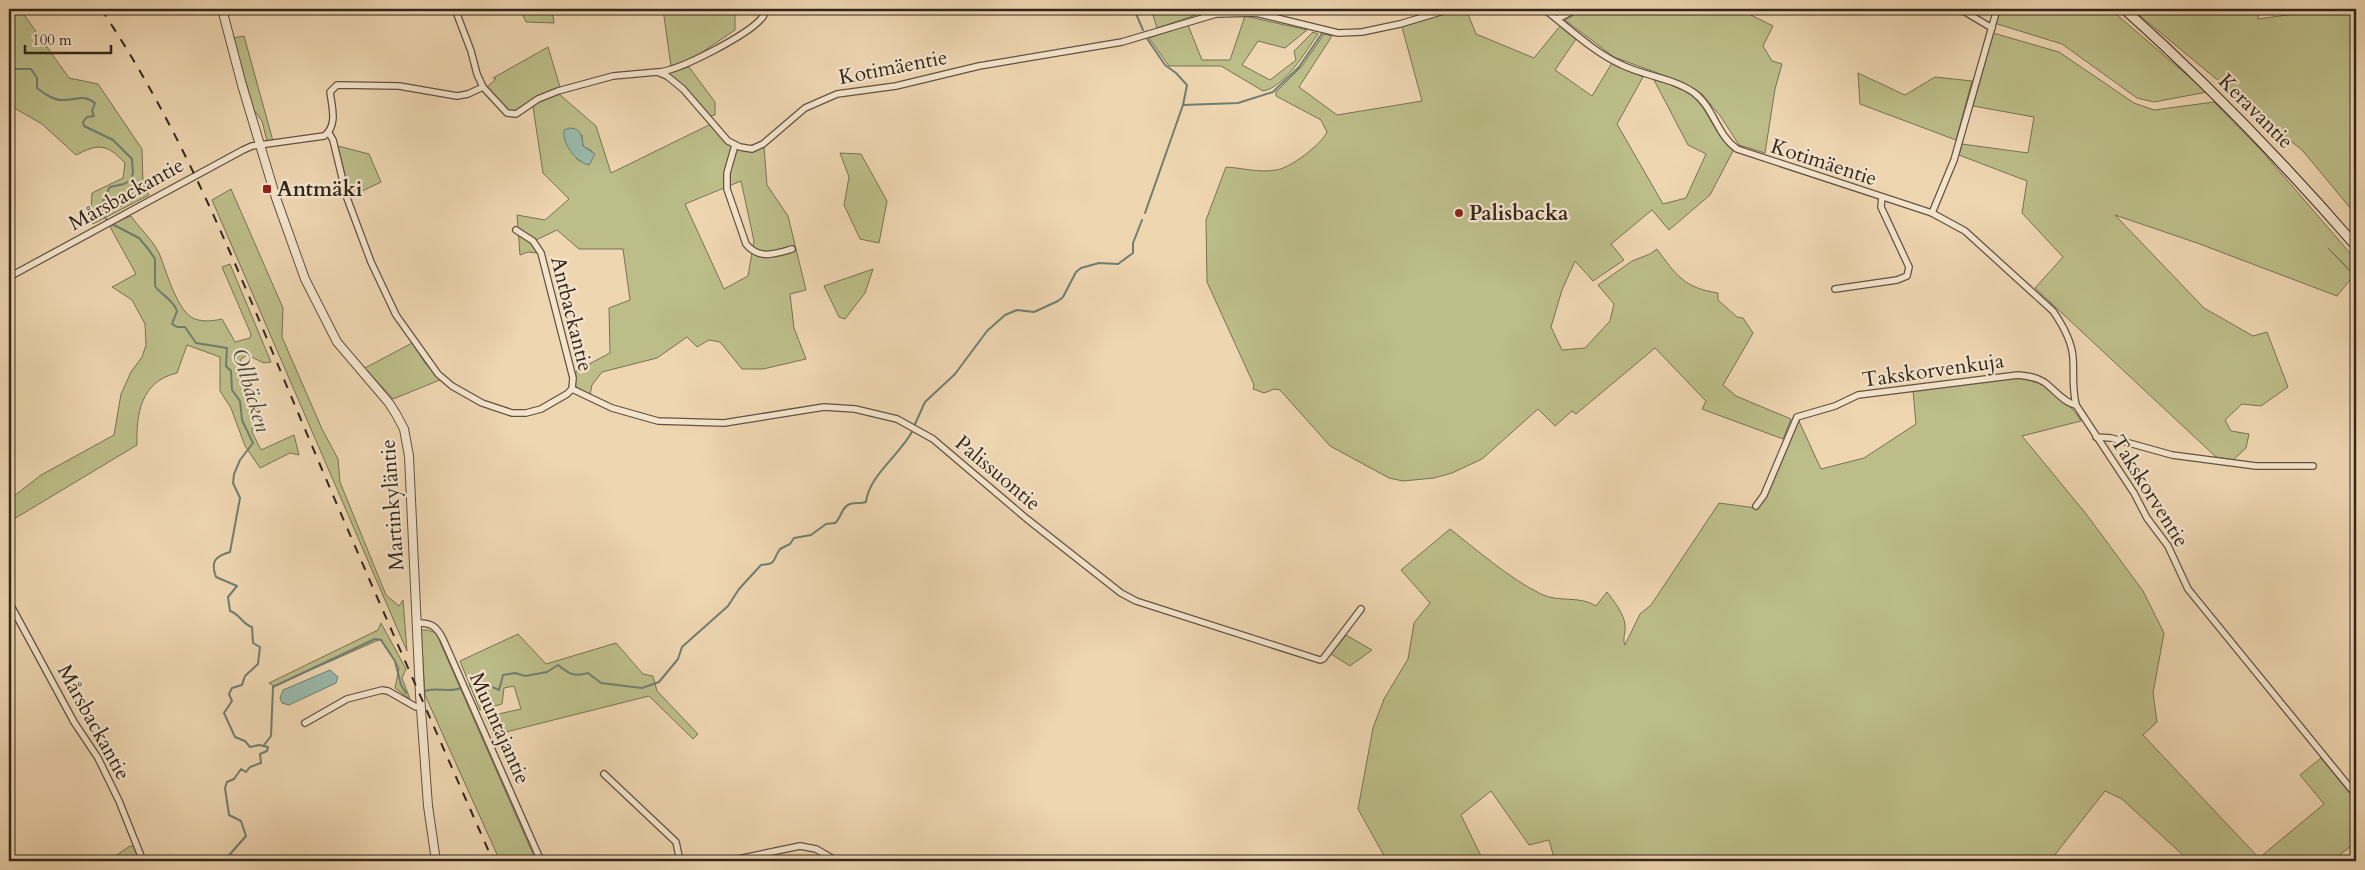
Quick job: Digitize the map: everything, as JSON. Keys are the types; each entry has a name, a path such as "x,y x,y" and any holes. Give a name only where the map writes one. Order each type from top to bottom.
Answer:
{"main road":[{"name":"Keravantie","path":"2124,9 2230,108 2289,169 2356,246"}],"street":[{"name":"Martinkyläntie","path":"222,9 242,85 289,238 323,317 348,357 390,403 404,429 409,456 421,707 428,806 436,861"},
{"path":"455,9 483,87 507,113 512,115 520,113 538,99 558,91 613,76 657,72 674,69 693,62 738,36 764,17 766,9"},
{"name":"Kotimäentie","path":"735,145 746,149 757,147 804,108 838,94 896,86 979,66 1122,42 1216,14 1256,12 1338,33 1362,32 1400,24 1450,9"},
{"name":"Kotimäentie","path":"1544,9 1621,65 1691,91 1708,106 1724,138 1737,150 1932,213"},
{"path":"1557,19 1577,9"},
{"path":"1960,9 1992,28"},
{"path":"1932,213 1954,160 1997,9"},
{"path":"657,72 667,76 683,89 728,142 735,145 727,173 727,189 746,244 752,252 761,255 792,249"},
{"path":"260,145 324,136 329,133 334,116 330,92 337,84 399,86 457,96 468,94 483,87"},
{"name":"Antbackantie","path":"329,133 334,144 347,198 371,262 396,316 438,374 452,386 473,398 512,413 526,413 541,409 572,389 573,378 541,253 533,241 516,230"},
{"name":"Mårsbackantie","path":"9,277 226,157 260,145"},
{"path":"1835,289 1897,280 1907,276 1909,267 1881,206 1882,197"},
{"name":"Takskorventie","path":"1932,213 1964,231 2053,311 2060,321 2070,344 2073,357 2072,388 2076,405 2134,493 2147,518 2168,546 2188,589 2356,795"},
{"name":"Takskorvenkuja","path":"1756,506 1764,495 1797,417 1816,413 1858,396 2018,375 2031,376 2043,381 2068,402 2076,405"},
{"name":"Palissuontie","path":"572,389 612,408 658,421 724,422 824,407 855,409 897,419 933,439 1027,519 1121,593 1136,601 1320,660 1361,609"},
{"path":"2096,436 2111,438 2172,455 2256,466 2313,466"},
{"name":"Mårsbackantie","path":"9,602 74,722 98,758 119,801 143,861"},
{"name":"Muuntajantie","path":"417,623 425,622 435,626 443,639 541,861"},
{"path":"305,723 347,699 382,690 388,691 416,707 421,707"},
{"path":"604,774 676,842 680,861"},
{"path":"728,861 800,846 816,849 837,861"}],"green space":[{"path":"9,9 20,9 69,78 98,84 142,149 143,183 149,195 93,224 91,210 92,193 123,178 125,163 113,152 102,147 76,155 42,124 9,105"},
{"path":"520,9 552,9 554,23 526,22"},
{"path":"663,9 735,9 735,30 692,59 671,66"},
{"path":"1151,9 1243,9 1205,12 1157,28"},
{"path":"1459,9 1466,9 1476,34 1534,58 1560,26 1576,39 1555,70 1592,96 1612,63 1643,77 1617,124 1663,204 1686,198 1706,154 1688,145 1654,80 1686,91 1702,107 1722,139 1733,151 1710,195 1669,230 1652,210 1611,244 1624,260 1593,281 1575,261 1562,290 1551,327 1562,350 1585,348 1610,321 1614,304 1598,285 1632,261 1657,249 1682,279 1697,288 1718,293 1718,300 1737,317 1743,318 1753,333 1723,385 1736,396 1791,419 1783,439 1702,409 1706,401 1655,348 1576,414 1572,411 1555,426 1538,409 1482,459 1452,473 1434,478 1403,481 1389,478 1330,446 1280,390 1275,389 1264,393 1253,389 1254,385 1207,282 1206,220 1226,167 1264,171 1282,169 1305,155 1324,137 1327,132 1321,120 1276,96 1276,92 1302,66 1324,34 1332,36 1299,87 1337,115 1422,101 1402,27"},
{"path":"1584,9 1749,9 1747,13 1773,26 1763,46 1772,61 1782,64 1775,89 1765,153 1739,145 1721,117 1702,94 1682,82 1614,57 1565,20"},
{"path":"1999,9 2110,9 2207,92 2154,102 2137,98 2062,44 1994,23"},
{"path":"2132,9 2259,9 2258,19 2301,13 2301,9 2356,9 2356,215 2303,151"},
{"path":"1245,16 1307,30 1285,48 1258,41 1242,65 1270,80 1296,60 1294,51 1313,32 1318,34 1287,76 1271,88 1263,91 1221,66 1169,66 1149,38 1188,25 1202,60 1230,60"},
{"path":"1993,33 2059,52 2134,103 2154,110 2214,102 2261,150 2356,260 2354,275 2337,296 2197,243 2115,215 2204,308 2253,336 2267,332 2288,387 2261,406 2242,404 2225,420 2231,431 2249,434 2246,448 2233,460 2216,457 2035,288 2063,257 2022,213 2027,181 1959,155 1962,144 2028,153 2034,117 1973,106"},
{"path":"244,36 273,141 267,141 262,121 254,110 233,38"},
{"path":"548,47 560,87 536,97 519,110 507,111 487,87 496,79 493,78"},
{"path":"689,67 715,102 715,115 710,116 681,84 667,73"},
{"path":"1858,73 1905,95 1935,77 1972,81 1956,140 1860,104"},
{"path":"559,94 596,126 611,173 711,124 727,143 739,150 755,150 764,147 767,185 788,216 806,290 790,294 794,328 806,359 763,369 742,369 720,342 709,340 697,347 687,337 657,358 602,372 592,385 590,395 575,386 576,371 610,353 609,308 630,300 623,249 579,249 557,230 536,240 533,244 538,253 528,252 520,255 517,215 545,220 569,199 543,173 533,107 539,101","holes":["582,135 583,146 592,151 589,165 578,160 566,142 566,139","741,181 754,241 748,276 724,289 685,204"]},
{"path":"338,146 369,154 381,182 350,197"},
{"path":"840,153 861,154 887,201 879,243 860,239 844,205 849,177"},
{"path":"231,189 283,308 282,337 322,429 338,459 340,482 386,595 399,606 403,600 407,651 212,200"},
{"path":"131,216 159,253 173,290 183,308 189,315 198,320 222,319 235,342 250,338 251,334 222,267 230,264 271,362 264,363 247,355 241,359 238,373 255,418 252,432 261,450 294,435 299,455 290,453 260,468 245,446 231,408 220,391 220,357 187,345 177,373 155,383 143,400 138,422 137,445 9,522 9,500 41,475 114,435 121,394 131,372 142,357 146,345 145,324 132,300 112,287 136,274 109,225"},
{"path":"873,269 865,293 845,319 839,317 824,286"},
{"path":"412,343 425,363 440,380 393,399 365,368"},
{"path":"2017,378 2046,386 2069,406 2081,421 2022,436 2087,515 2143,591 2164,633 2153,693 2157,722 2143,735 2259,858 2324,804 2300,775 2321,758 2356,801 2356,842 2332,861 2181,861 2185,857 2122,799 2105,791 2050,861 1555,861 1549,840 1529,845 1491,791 1461,815 1482,858 1478,861 1387,861 1358,809 1373,728 1384,699 1408,659 1414,623 1430,603 1401,570 1450,529 1482,555 1529,588 1548,597 1583,601 1596,606 1607,592 1623,616 1625,645 1640,614 1651,605 1719,503 1756,508 1798,419 1821,469 1864,458 1916,424 1913,391"},
{"path":"381,623 406,669 402,678 410,699 395,688 399,668 381,639 274,686 269,683 378,630"},
{"path":"421,630 436,633 536,861 500,861 425,695"},
{"path":"518,634 546,664 616,643 643,674 653,676 657,691 698,734 693,739 649,696 494,735 485,717 521,709 514,686 504,688 502,704 480,710 460,661"},
{"path":"1346,635 1372,650 1350,666 1331,654"},
{"path":"130,846 135,847 141,861 108,861"}],"shaded area":[{"path":"569,128 578,131 583,146 595,154 589,165 579,160 571,152 565,141 564,130"},
{"path":"330,670 338,677 336,683 289,705 282,703 280,698 283,690"}],"waterway":[{"path":"1134,9 1143,30"},
{"name":"Ollbäcken","path":"9,31 12,44 9,47"},
{"path":"1183,105 1238,103 1273,92 1299,67 1323,32"},
{"path":"1145,213 1183,105 1187,85 1165,65 1146,37"},
{"name":"Ollbäcken","path":"9,69 31,69 37,78 37,88 52,98 59,100 83,98 91,100 95,103 92,111 94,116 87,117 83,122 84,126 113,140 132,159 133,173 131,180 124,184 110,187 103,200 102,209 108,221"},
{"path":"915,424 925,402 955,374 987,331 1005,315 1017,310 1034,312 1058,301 1063,297 1076,272 1081,268 1099,263 1118,264 1133,253 1133,243 1142,220"},
{"name":"Ollbäcken","path":"112,224 139,238 155,259 155,286 173,303 177,311 172,324 177,327 185,327 196,343 227,348 226,366 231,371 232,390 240,401 242,420 253,443 240,460 234,474 233,483 240,498 230,552 218,557 214,563 214,571 216,577 237,586 228,597 230,611 252,627 253,643 260,647 258,664 245,676 242,685 232,688 229,694 232,701 224,713 235,737 245,741 250,747 259,745 268,747 267,751 260,754 261,763 250,767 246,772 241,769 234,779 227,782 225,788 229,815 241,821 246,836 224,861"},
{"path":"470,686 485,684 499,690 503,675 515,673 525,676 547,672 558,665 572,674 588,673 601,683 642,688 659,682 678,659 682,647 728,606 739,589 761,565 774,561 780,549 790,544 794,538 811,535 826,524 835,523 847,505 866,502 868,492 873,483 913,430"},
{"path":"264,745 271,736 273,687 375,639 381,640 395,661 401,685 406,693"},
{"path":"425,691 461,688"}],"railway":[{"path":"101,9 160,106 210,207 371,583 493,861"}],"place":[{"name":"Antmäki","path":"267,189"},
{"name":"Palisbacka","path":"1459,213"}]}
